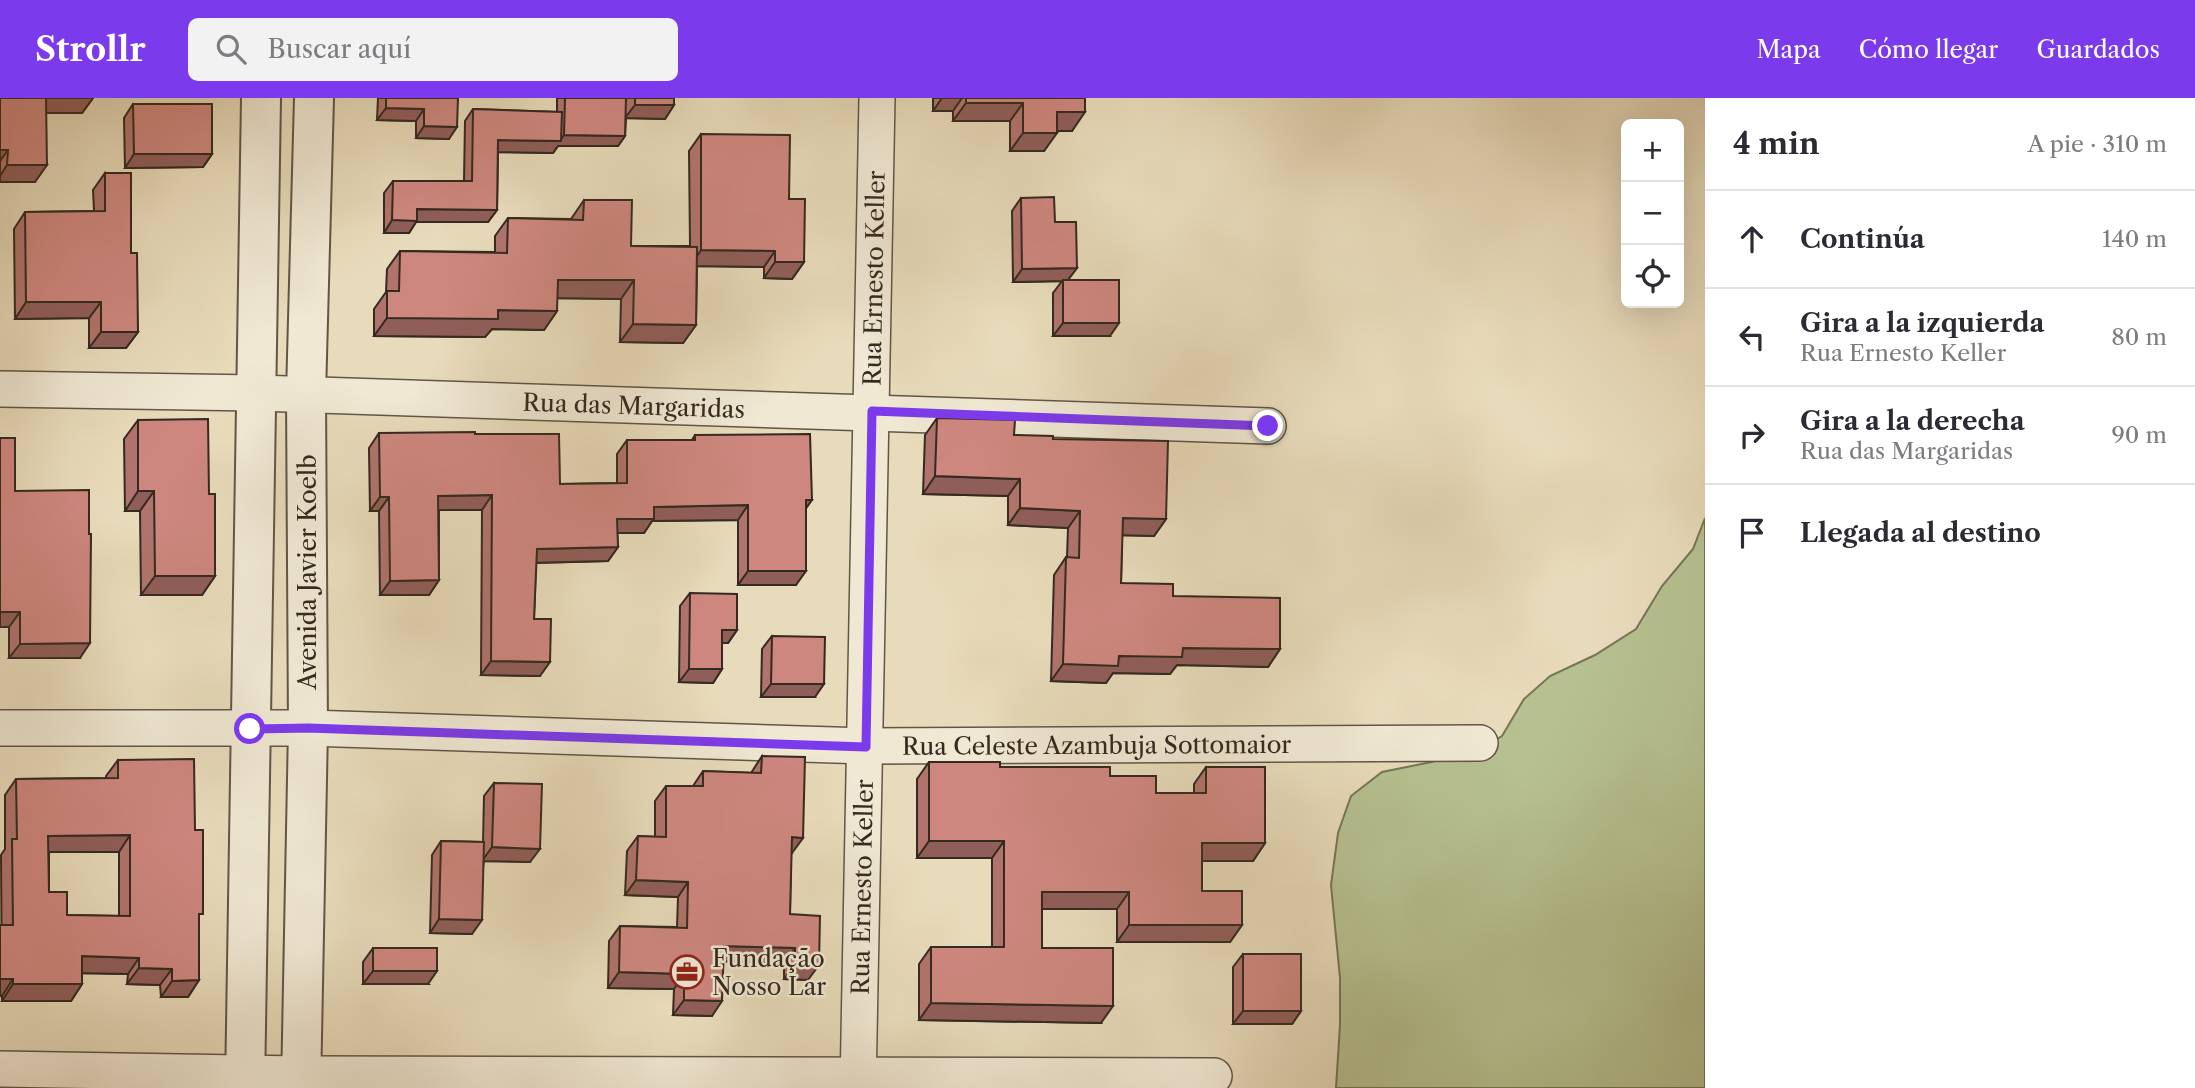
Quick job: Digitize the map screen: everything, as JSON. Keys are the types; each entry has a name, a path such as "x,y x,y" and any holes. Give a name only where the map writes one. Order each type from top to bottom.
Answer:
{"street":[{"path":"245,1081 261,98"},
{"name":"Avenida Javier Koelb","path":"301,1081 308,728 306,394 314,98"},
{"name":"Rua Ernesto Keller","path":"858,1082 877,98"},
{"name":"Rua das Margaridas","path":"0,388 306,394 1268,426"},
{"name":"Rua Celeste Azambuja Sottomaior","path":"0,728 308,728 866,747 1480,743"},
{"path":"0,1069 245,1081 858,1082 1214,1076"}],"green space":[{"path":"1705,518 1705,1088 1336,1088 1340,978 1331,885 1338,833 1351,796 1382,772 1471,754 1502,736 1524,699 1550,676 1595,655 1636,629 1662,586 1693,549"}],"building":[{"path":"0,98 46,98 47,165 7,165 8,150 0,150"},
{"path":"386,98 458,98 457,127 424,126 424,109 386,108"},
{"path":"565,98 626,98 625,136 564,135"},
{"path":"635,98 674,98 674,105 635,105"},
{"path":"966,98 1085,98 1085,112 1057,112 1057,133 1023,133 1023,103 966,103"},
{"path":"133,104 212,104 212,154 134,154"},
{"path":"473,109 562,112 561,141 498,140 497,210 417,209 417,221 392,220 393,181 472,181"},
{"path":"701,134 790,135 789,199 805,199 804,262 775,262 775,251 701,250"},
{"path":"105,173 131,173 131,253 137,253 138,332 101,332 101,302 26,302 25,212 105,211"},
{"path":"1054,197 1055,222 1076,222 1077,268 1022,269 1021,198"},
{"path":"584,200 632,200 631,246 697,247 696,325 633,324 634,280 558,280 557,311 498,310 498,319 387,318 387,291 399,291 400,251 507,253 508,218 583,220"},
{"path":"1063,280 1119,280 1119,323 1063,323"},
{"path":"937,418 1015,420 1014,435 1053,436 1053,439 1168,441 1166,519 1123,518 1121,583 1173,584 1173,596 1280,598 1280,649 1183,648 1182,657 1119,656 1118,666 1063,664 1066,557 1079,558 1080,511 1020,508 1020,479 935,476"},
{"path":"208,419 209,494 215,494 215,576 155,576 154,491 138,491 138,420"},
{"path":"379,433 559,434 560,484 627,483 627,440 695,440 695,435 810,434 812,500 806,500 806,571 748,571 748,505 654,507 654,519 617,519 618,547 537,549 534,619 551,619 550,662 491,661 492,495 438,496 439,580 390,581 389,497 380,497"},
{"path":"0,438 15,438 15,491 89,490 90,643 20,644 20,612 0,612"},
{"path":"690,593 737,594 737,630 722,630 722,669 689,669"},
{"path":"772,636 825,637 824,684 771,684"},
{"path":"762,756 805,757 803,838 792,837 790,914 820,916 819,965 795,964 795,948 724,946 722,1001 684,1000 684,974 619,972 620,926 687,928 688,882 636,880 638,836 666,837 666,786 703,786 703,771 761,773"},
{"path":"194,759 195,830 203,830 203,914 199,914 199,980 172,981 172,969 139,968 139,958 82,956 82,984 13,984 13,979 0,979 0,925 13,925 12,839 17,839 16,779 118,778 118,760","holes":["130,835 130,916 67,915 67,892 49,892 48,836"]},
{"path":"929,762 1000,762 1000,767 1110,767 1110,776 1156,776 1156,793 1206,793 1206,767 1265,767 1265,843 1202,843 1202,891 1242,891 1242,925 1129,925 1129,892 1042,892 1042,948 1113,948 1113,1006 931,1003 931,947 1004,947 1004,841 929,841"},
{"path":"494,783 542,784 540,849 492,847"},
{"path":"441,841 484,842 482,920 439,919"},
{"path":"373,948 437,948 437,971 373,971"},
{"path":"1243,954 1301,954 1301,1011 1243,1011"}],"place":[{"name":"Fundação Nosso Lar","path":"687,972"}],"route":[{"path":"250,729 308,728 866,747 872,411 1268,426"}]}
